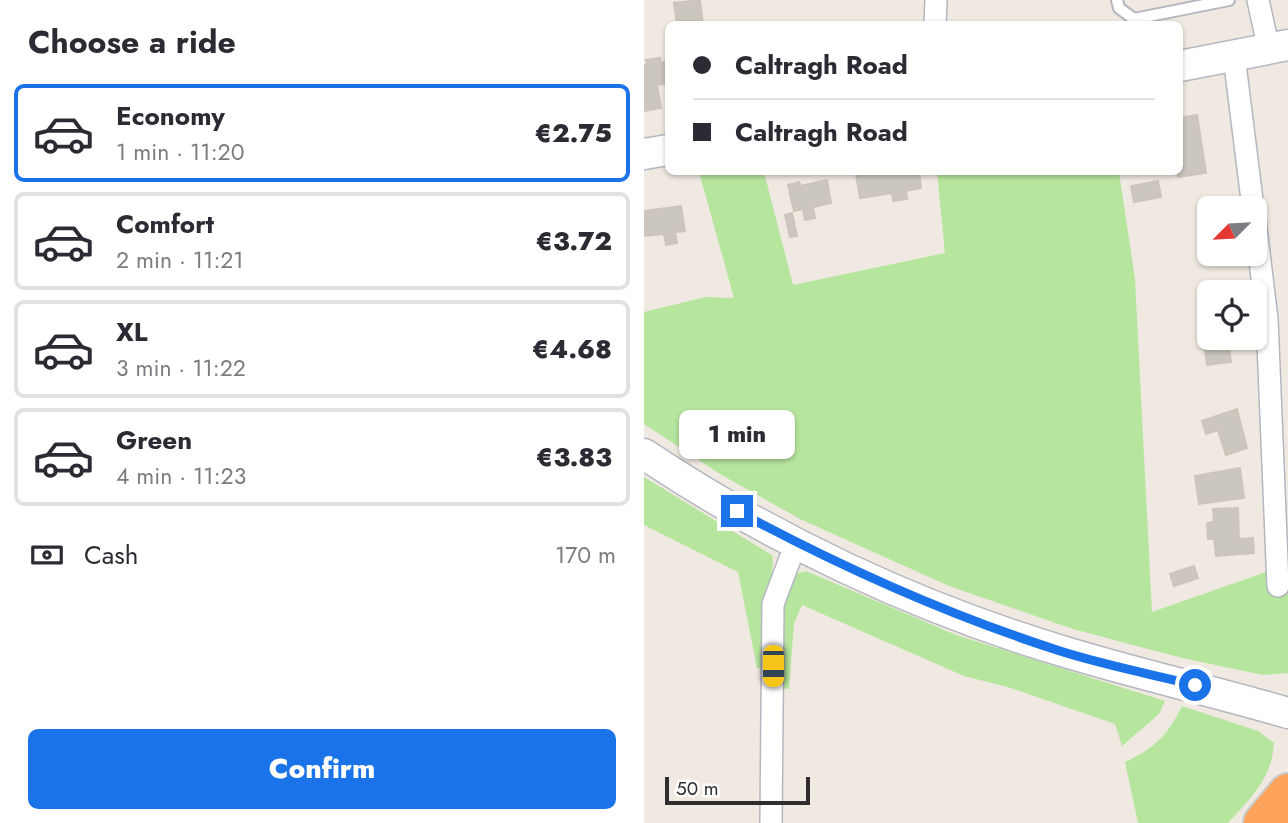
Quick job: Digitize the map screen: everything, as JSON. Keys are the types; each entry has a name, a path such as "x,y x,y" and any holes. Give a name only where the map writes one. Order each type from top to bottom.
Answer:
{"highway":[{"path":"1263,823 1288,793"}],"street":[{"path":"935,21 936,0"},
{"path":"1183,66 1279,47 1258,0"},
{"path":"1234,57 1251,196"},
{"path":"644,154 665,150"},
{"path":"1261,266 1267,319 1278,586"},
{"path":"644,454 697,490 796,543 970,620 1062,651 1195,685 1288,713"},
{"path":"771,823 773,604 796,543"}],"lane":[{"path":"1117,0 1119,8 1134,19 1229,0"}],"green space":[{"path":"700,175 765,175 793,285 945,253 937,175 1119,175 1135,279 1152,612 1266,572 1285,555 1288,556 1288,673 1263,675 1182,658 1073,629 949,586 800,519 720,474 644,424 644,312 706,297 734,298"},
{"path":"644,477 772,555 773,568 762,616 766,669 757,668 738,572 644,525"},
{"path":"806,571 956,635 1165,701 1159,714 1122,746 1115,724 1011,688 964,676 802,605 794,623 789,689 781,688 780,608 796,574"},
{"path":"1182,706 1258,731 1274,743 1265,777 1228,823 1138,823 1125,762 1159,740"}],"building":[{"path":"700,0 703,21 677,21 674,3"},
{"path":"660,58 664,84 657,85 661,108 644,111 644,65 647,65 646,60"},
{"path":"665,62 665,84 664,84 661,63"},
{"path":"1197,115 1206,173 1178,177 1183,175 1183,117"},
{"path":"856,175 919,175 921,188 906,191 907,199 893,201 892,193 860,198"},
{"path":"827,180 831,203 813,207 815,218 805,220 803,209 794,211 788,185 799,182 800,186"},
{"path":"1158,181 1161,197 1134,202 1131,186"},
{"path":"681,206 685,231 675,232 677,243 666,245 664,234 645,236 644,211"},
{"path":"792,213 797,236 790,237 785,215"},
{"path":"1205,350 1230,350 1231,362 1207,365"},
{"path":"1237,409 1247,448 1226,455 1218,430 1206,434 1202,421"},
{"path":"1240,468 1244,498 1199,504 1195,476"},
{"path":"1238,508 1239,539 1253,538 1254,553 1216,556 1214,539 1208,539 1207,523 1214,522 1213,509"},
{"path":"1194,566 1198,578 1174,586 1170,574"}],"route":[{"path":"737,511 864,575 970,620 1062,651 1195,685"}]}
